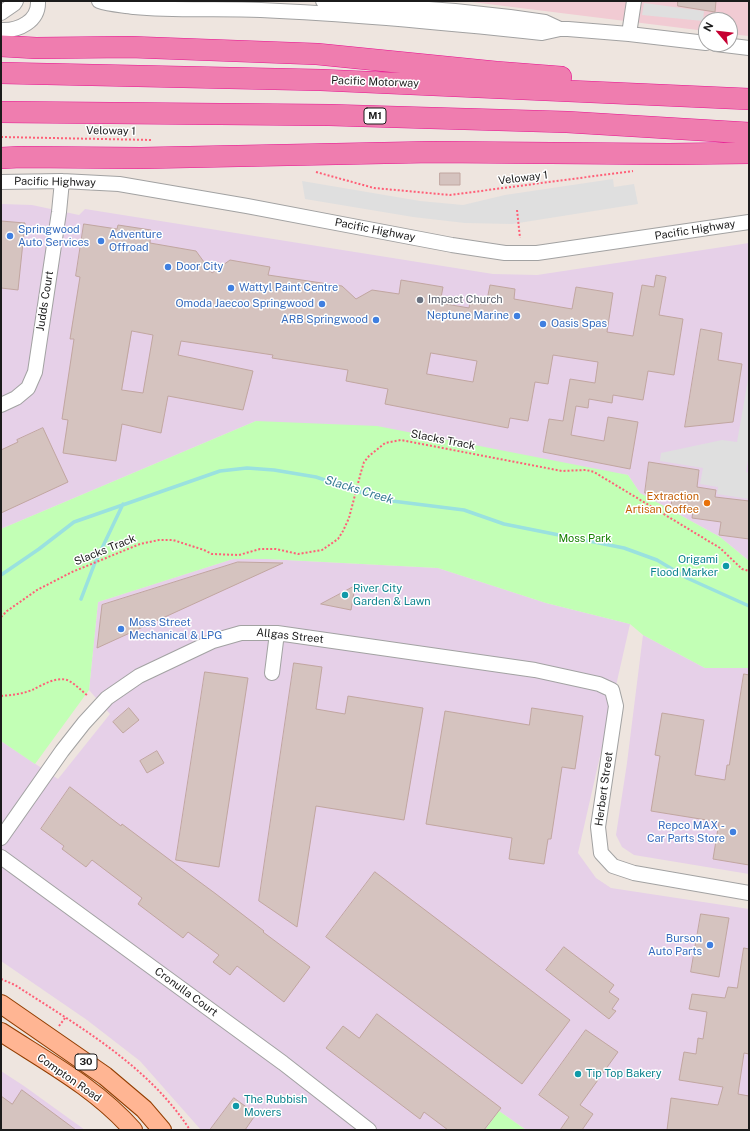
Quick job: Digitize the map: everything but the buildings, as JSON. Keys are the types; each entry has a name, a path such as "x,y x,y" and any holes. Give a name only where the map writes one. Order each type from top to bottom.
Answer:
{"highway":[{"path":"1,46 36,48 130,47 317,54 496,72 609,80 637,94"},
{"name":"Pacific Motorway","path":"1,73 321,80 749,99"},
{"name":"M1","path":"1,112 329,115 544,121 749,133"},
{"path":"1,158 141,158 433,152 669,154 749,153"}],"main road":[{"name":"Compton Road","path":"1,1004 106,1076 144,1110 162,1130"},
{"name":"Compton Road","path":"1,1032 74,1078 93,1092 132,1130"}],"street":[{"path":"1,12 14,4 16,1"},
{"path":"1,30 23,26 29,22 37,10 38,1"},
{"path":"98,1 150,8 231,8 266,5 378,17 482,14"},
{"path":"323,1 401,4 482,14 542,33 560,29 630,34 698,42"},
{"path":"630,34 634,1"},
{"path":"738,47 749,48"},
{"name":"Pacific Highway","path":"1,182 62,181 119,184 247,206 452,245 505,253 537,253 749,222"},
{"name":"Judds Court","path":"1,405 16,398 28,388 35,372 59,212 62,181"},
{"name":"Allgas Street","path":"1,838 62,751 84,723 107,698 139,676 213,641 241,633 276,633 534,670 599,684 612,690"},
{"path":"272,673 276,633"},
{"name":"Herbert Street","path":"612,690 616,706 598,827 601,853 613,866 634,874 749,893"},
{"name":"Cronulla Court","path":"1,857 276,1059 369,1130"}],"path":[{"name":"Veloway 1","path":"1,137 158,140"},
{"name":"Veloway 1","path":"316,172 374,188 450,195 638,170"},
{"path":"517,210 520,238"},
{"name":"Slacks Track","path":"1,617 6,611 37,590 85,567 140,544 159,540 173,540 212,554 239,555 260,550 276,549 298,554 322,550 338,539 349,518 360,472 364,462 377,448 385,443 401,440 562,471 586,470 594,472 720,548 742,569 749,571"},
{"path":"1,696 14,695 32,690 48,682 62,680 70,681 88,696"},
{"path":"1,979 15,985 120,1055 180,1114 190,1130"},
{"path":"59,1026 65,1018"}],"shaded area":[{"path":"464,1 749,1 749,36 738,35 738,12 698,12 698,30"},
{"path":"644,3 704,11 698,12 698,21 642,15"},
{"path":"613,179 614,187 634,184 638,204 512,224 465,223 413,217 305,199 302,181 420,201 463,205 505,195"},
{"path":"1,204 32,205 79,215 85,209 493,274 537,275 749,243 749,561 720,537 640,493 628,475 256,421 1,529"},
{"path":"749,374 749,455 746,472 749,473 749,499 717,494 718,487 700,484 703,468 660,461 661,453 722,440 737,442"},
{"path":"233,559 267,559 438,568 546,603 630,624 578,853 596,878 611,888 749,909 749,1130 526,1130 499,1111 485,1130 201,1130 140,1061 87,1020 1,961 1,741 58,779 110,714 89,690 98,602"},
{"path":"643,635 705,668 749,668 749,874 634,855 622,847 616,835 627,763"},
{"path":"1,1071 24,1086 85,1130 1,1130"}],"green space":[{"name":"Moss Park","path":"256,421 377,426 628,475 640,493 720,537 749,561 749,668 705,668 643,635 630,624 546,603 438,568 267,559 233,559 98,602 89,690 35,764 1,741 1,529"},
{"path":"499,1111 526,1130 485,1130"}],"waterway":[{"name":"Slacks Creek","path":"1,575 39,549 74,522 220,471 247,468 274,470 316,477 384,500 464,510 504,524 624,548 657,560 687,578 749,606"},
{"path":"81,599 94,565 123,504"}],"place":[{"name":"Springwood Auto Services","path":"10,236"},
{"name":"Adventure Offroad","path":"101,241"},
{"name":"Door City","path":"168,267"},
{"name":"Wattyl Paint Centre","path":"231,288"},
{"name":"Impact Church","path":"420,300"},
{"name":"Omoda Jaecoo Springwood","path":"322,304"},
{"name":"Neptune Marine","path":"517,316"},
{"name":"ARB Springwood","path":"376,320"},
{"name":"Oasis Spas","path":"543,324"},
{"name":"Extraction Artisan Coffee","path":"707,503"},
{"name":"Origami Flood Marker","path":"726,566"},
{"name":"River City Garden & Lawn","path":"345,595"},
{"name":"Moss Street Mechanical & LPG","path":"121,629"},
{"name":"Repco MAX - Car Parts Store","path":"733,832"},
{"name":"Burson Auto Parts","path":"710,945"},
{"name":"Tip Top Bakery","path":"578,1074"},
{"name":"The Rubbish Movers","path":"236,1106"}]}
